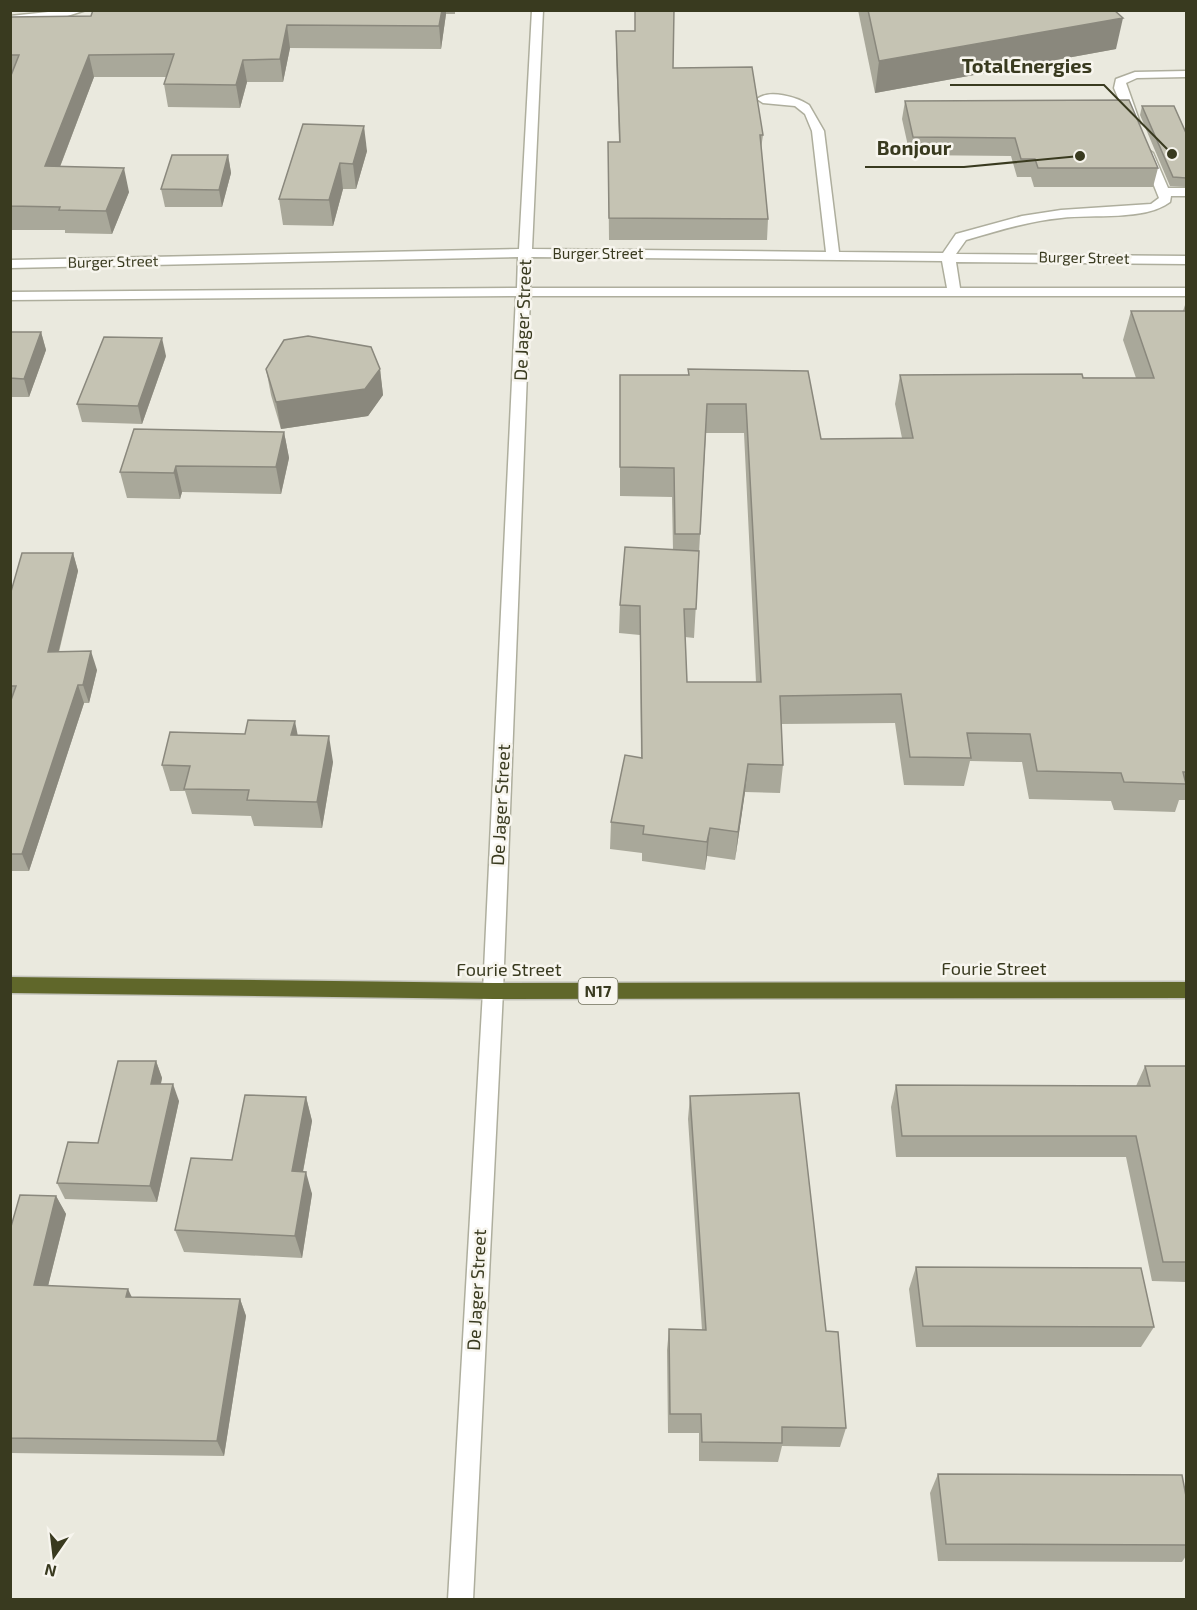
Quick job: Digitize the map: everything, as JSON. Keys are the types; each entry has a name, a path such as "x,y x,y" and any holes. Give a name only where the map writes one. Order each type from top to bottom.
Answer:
{"highway":[{"name":"Fourie Street","path":"10,985 493,991 1186,990"}],"street":[{"path":"10,19 55,17 81,10"},
{"name":"De Jager Street","path":"460,1599 493,991 525,253 538,10"},
{"path":"954,292 948,256 961,237 1061,214 1154,208 1164,202 1164,192 1119,84 1128,76 1186,74"},
{"path":"763,99 797,103 812,113 818,132 833,255"},
{"path":"1164,192 1186,192"},
{"name":"Burger Street","path":"10,264 525,253 1186,260"},
{"name":"Burger Street","path":"10,296 525,292 1186,292"}],"building":[{"path":"93,10 442,10 439,26 287,25 280,59 243,60 236,85 164,84 174,54 89,55 45,166 124,168 106,211 10,206 10,78 19,55 10,55 10,17 91,16"},
{"path":"635,10 674,10 673,68 752,67 763,135 760,135 768,219 609,218 608,142 620,142 616,31 635,31"},
{"path":"868,10 1114,10 1123,18 879,61"},
{"path":"1129,100 1158,168 1038,168 1035,159 1021,159 1015,138 913,137 905,101"},
{"path":"1142,106 1174,106 1186,133 1186,178 1173,177"},
{"path":"303,124 364,126 353,164 340,163 329,200 279,199"},
{"path":"172,155 228,155 219,190 161,189"},
{"path":"1131,311 1186,311 1186,772 1183,772 1186,784 1124,782 1121,773 1037,771 1030,734 967,733 971,758 910,757 901,694 780,696 783,765 748,764 738,832 710,828 707,842 643,834 644,826 611,822 625,755 642,758 640,606 620,605 625,547 699,551 696,609 684,609 687,682 761,682 746,404 707,404 700,534 675,534 674,468 620,467 620,375 689,375 688,369 808,371 821,439 913,438 900,375 1082,374 1083,378 1154,378"},
{"path":"10,332 41,332 24,379 10,378"},
{"path":"308,336 371,347 380,369 365,389 276,402 266,369 284,340"},
{"path":"104,337 162,338 138,406 77,404"},
{"path":"134,429 284,432 276,467 176,466 174,473 120,472"},
{"path":"22,553 73,553 48,652 91,651 83,685 78,685 22,854 10,854 10,703 16,686 10,686 10,595"},
{"path":"248,720 295,721 291,735 329,736 317,802 247,800 249,790 184,789 190,766 162,765 170,732 245,734"},
{"path":"118,1061 156,1061 151,1084 173,1084 150,1186 57,1183 68,1142 98,1143"},
{"path":"1145,1066 1186,1066 1186,1262 1163,1262 1136,1136 902,1136 896,1085 1150,1086"},
{"path":"799,1093 826,1331 838,1332 846,1428 782,1427 782,1443 702,1442 701,1414 670,1414 669,1329 706,1330 690,1096"},
{"path":"245,1095 306,1097 292,1171 306,1172 295,1236 175,1230 191,1158 232,1160"},
{"path":"20,1195 56,1196 34,1285 128,1289 126,1297 240,1299 217,1441 10,1438 10,1230"},
{"path":"916,1267 1141,1268 1154,1327 923,1326"},
{"path":"938,1474 1182,1475 1186,1496 1186,1545 946,1544"}],"place":[{"name":"TotalEnergies","path":"1172,154"},
{"name":"Bonjour","path":"1080,156"}]}
